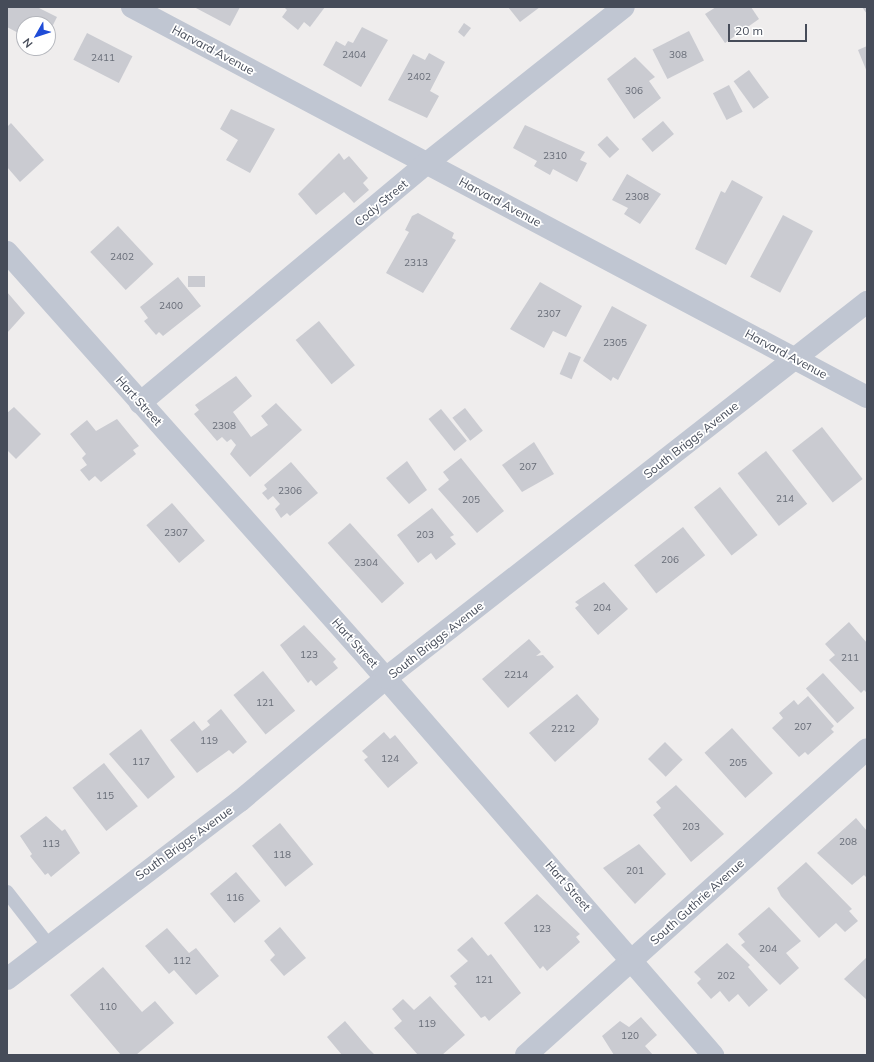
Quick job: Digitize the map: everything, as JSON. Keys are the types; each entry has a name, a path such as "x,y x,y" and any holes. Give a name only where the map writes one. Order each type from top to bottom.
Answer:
{"street":[{"name":"Harvard Avenue","path":"132,7 867,397"},
{"name":"Cody Street","path":"140,403 428,163 624,7"},
{"name":"Hart Street","path":"7,252 386,678 633,960 713,1055"},
{"name":"South Briggs Avenue","path":"7,979 240,801 386,678 867,302"},
{"name":"South Guthrie Avenue","path":"526,1055 867,749"}],"lane":[{"path":"7,892 49,946"}],"building":[{"path":"7,7 37,7 55,16 16,16 16,32 7,27"},
{"path":"194,7 240,7 230,26"},
{"path":"284,7 325,7 310,27 304,22 298,30 282,17 287,10"},
{"path":"508,7 540,7 520,22"},
{"path":"716,7 751,7 759,19 725,43 705,14"},
{"path":"862,7 867,7 867,14"},
{"path":"464,23 471,28 464,37 458,32"},
{"path":"362,27 388,40 361,87 323,65 336,41 345,46 348,41 353,43"},
{"path":"689,31 704,60 667,79 652,50"},
{"path":"87,33 132,56 119,83 73,60"},
{"path":"867,46 867,72 858,50"},
{"path":"429,53 445,62 430,91 439,96 427,118 388,100 413,54 425,60"},
{"path":"635,57 655,77 649,81 661,98 634,119 607,79"},
{"path":"749,70 769,98 754,109 734,81"},
{"path":"729,85 743,112 727,120 713,93"},
{"path":"231,109 275,129 250,173 226,160 238,140 220,129"},
{"path":"663,121 674,134 652,152 642,139"},
{"path":"11,123 44,160 20,182 7,167 7,127"},
{"path":"525,125 585,152 580,160 587,163 577,182 553,169 550,175 534,166 537,161 513,148"},
{"path":"607,136 619,149 610,158 597,145"},
{"path":"339,153 344,160 349,156 368,178 363,183 369,190 354,203 344,192 316,215 298,194"},
{"path":"627,174 661,194 640,224 624,214 628,208 612,200"},
{"path":"732,180 763,197 726,265 695,249 721,191 725,193"},
{"path":"418,213 454,233 452,238 456,240 423,293 386,273 409,232 405,230 412,216"},
{"path":"783,215 813,231 780,293 750,277"},
{"path":"118,226 153,264 126,290 90,252"},
{"path":"188,276 205,276 205,287 188,287"},
{"path":"178,277 201,306 163,336 159,332 156,335 144,321 148,318 140,307"},
{"path":"540,282 582,306 566,337 553,331 544,348 510,329"},
{"path":"7,292 25,313 7,333"},
{"path":"612,306 647,325 618,380 613,377 611,381 583,361"},
{"path":"319,321 355,365 332,384 296,340"},
{"path":"569,352 581,357 572,379 560,374"},
{"path":"236,376 252,396 233,412 251,437 268,425 261,416 276,403 302,430 250,477 230,454 236,445 231,439 227,442 222,437 217,441 194,414 199,410 195,405"},
{"path":"14,407 41,434 16,459 7,450 7,413"},
{"path":"465,408 483,431 470,441 452,418"},
{"path":"441,409 467,441 454,451 429,419"},
{"path":"117,419 139,446 133,450 136,454 101,482 95,476 89,481 80,470 87,465 82,458 86,454 70,434 87,420 96,431"},
{"path":"822,427 863,479 833,502 792,450"},
{"path":"534,442 554,474 522,492 502,465"},
{"path":"766,451 807,504 779,526 738,473"},
{"path":"461,458 504,511 477,533 438,489 449,480 443,472"},
{"path":"407,461 427,490 409,504 386,478"},
{"path":"291,462 318,493 290,516 287,513 281,518 275,509 280,504 273,496 268,500 262,493 267,489 264,485"},
{"path":"720,487 758,535 732,555 694,507"},
{"path":"172,503 205,541 179,563 146,525"},
{"path":"432,508 454,535 450,537 456,544 436,560 431,553 418,563 397,535"},
{"path":"350,523 404,583 382,603 328,543"},
{"path":"683,527 705,555 656,594 634,565"},
{"path":"604,582 628,609 598,635 575,608 579,605 575,602"},
{"path":"849,622 867,643 867,693 864,690 861,693 829,660 835,655 825,644"},
{"path":"304,625 336,659 333,662 338,668 316,686 311,680 308,683 280,645"},
{"path":"529,639 541,652 536,656 543,655 554,667 508,708 482,679"},
{"path":"263,671 295,711 266,735 233,695"},
{"path":"823,673 854,708 837,723 806,688"},
{"path":"577,694 599,719 597,724 555,762 529,733"},
{"path":"808,696 834,726 831,729 834,732 808,755 805,752 799,757 772,728 783,718 779,713 794,700 798,705"},
{"path":"221,709 247,742 233,754 229,750 197,773 170,740 194,721 202,731 210,725 207,721"},
{"path":"732,728 773,773 745,798 705,753"},
{"path":"141,729 175,777 148,799 109,754"},
{"path":"384,732 390,739 395,735 418,763 388,788 364,760 368,757 362,751"},
{"path":"665,742 683,760 666,777 648,759"},
{"path":"104,763 138,806 106,831 72,788"},
{"path":"676,785 724,834 691,862 653,815 661,808 656,802"},
{"path":"46,816 62,831 65,829 80,853 51,877 48,873 45,875 30,856 32,854 20,836"},
{"path":"856,818 867,831 867,878 864,875 852,885 817,853"},
{"path":"280,823 313,864 285,887 252,846"},
{"path":"639,844 666,874 635,904 603,868"},
{"path":"806,862 852,909 849,911 858,921 845,932 836,923 819,938 781,896 777,888"},
{"path":"236,872 260,901 234,923 210,894"},
{"path":"537,894 580,934 576,937 580,942 547,971 543,966 540,969 504,923"},
{"path":"769,907 801,941 786,953 799,968 780,985 741,945 745,942 738,934"},
{"path":"280,927 306,958 284,976 270,960 275,955 264,941"},
{"path":"167,928 189,953 196,948 219,976 196,995 174,970 169,974 145,946"},
{"path":"472,937 488,956 491,954 521,993 489,1021 485,1016 481,1018 454,986 457,984 450,976 468,961 457,950"},
{"path":"727,943 750,965 748,967 768,990 749,1007 738,994 729,1002 720,991 711,999 697,983 701,979 694,972"},
{"path":"867,957 867,1000 844,979"},
{"path":"103,967 142,1012 155,1001 174,1023 136,1055 121,1055 70,995"},
{"path":"430,996 465,1035 442,1055 418,1055 394,1028 402,1021 392,1009 403,999 414,1010"},
{"path":"641,1017 657,1035 645,1046 653,1055 614,1055 602,1036 620,1021 629,1027"},
{"path":"345,1021 375,1055 342,1055 327,1037"}]}
